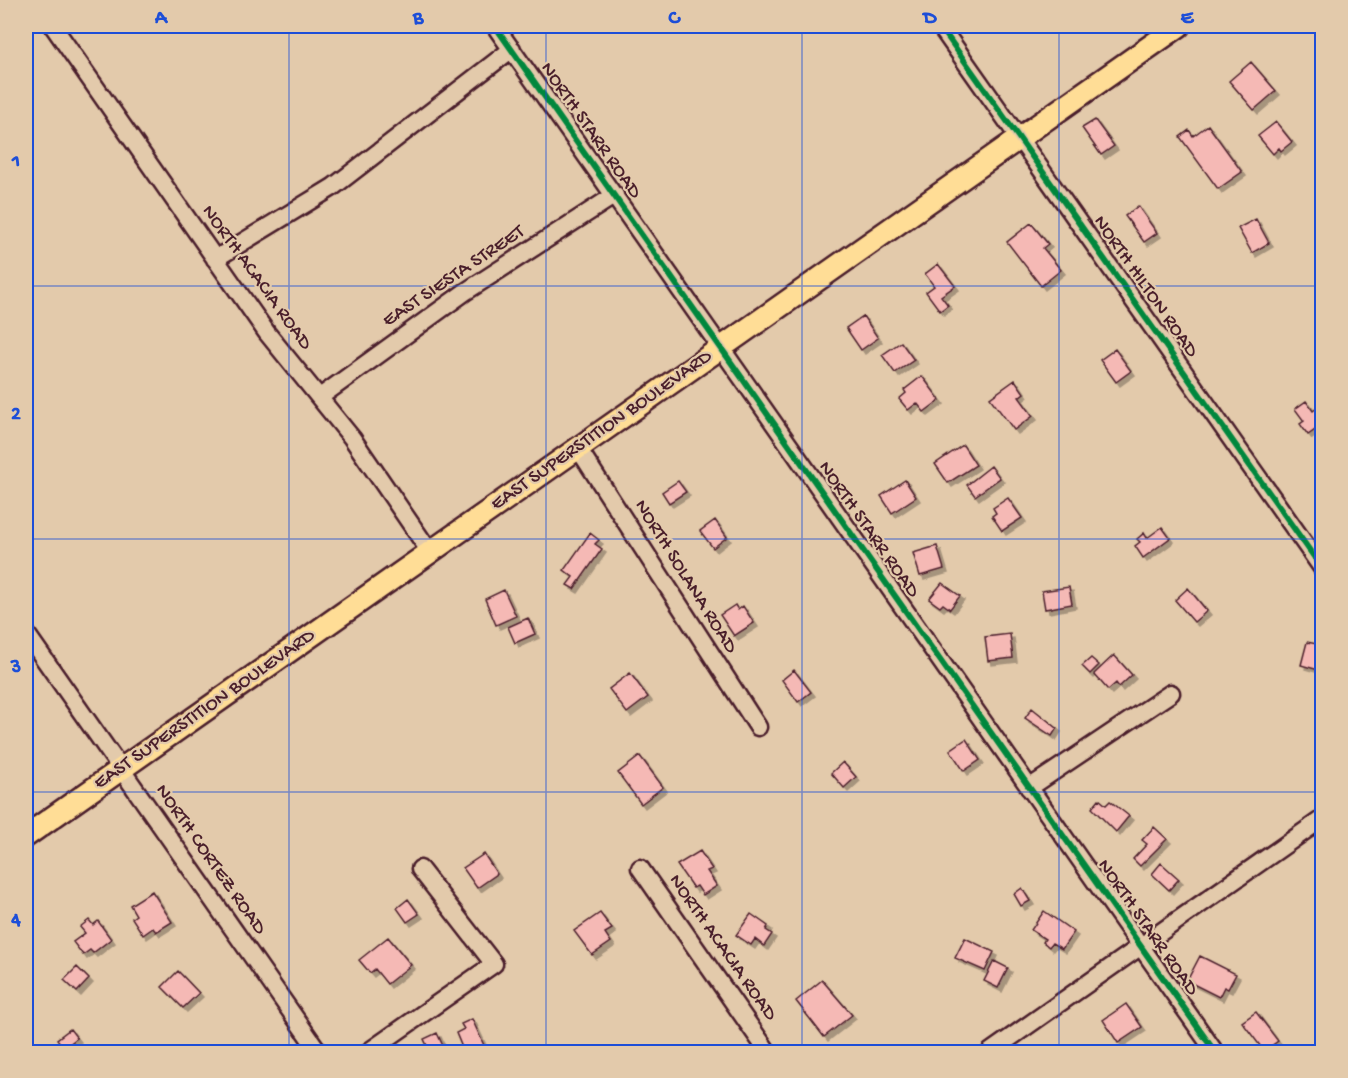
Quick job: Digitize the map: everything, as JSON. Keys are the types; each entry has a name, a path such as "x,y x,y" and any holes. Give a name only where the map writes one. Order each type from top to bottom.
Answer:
{"main road":[{"name":"EAST SUPERSTITION BOULEVARD","path":"26,836 1179,26"}],"street":[{"name":"NORTH ACACIA ROAD","path":"53,26 267,333 352,438 430,552"},
{"name":"NORTH STARR ROAD","path":"495,26 1215,1053"},
{"name":"NORTH HILTON ROAD","path":"940,26 1323,568"},
{"path":"215,259 333,187 512,49"},
{"name":"EAST SIESTA STREET","path":"320,397 465,292 615,195"},
{"name":"NORTH SOLANA ROAD","path":"578,448 758,727"},
{"name":"NORTH CORTEZ ROAD","path":"26,633 319,1053"},
{"path":"1029,788 1171,693"},
{"path":"990,1053 1323,819"},
{"name":"NORTH ACACIA ROAD","path":"640,868 768,1053"},
{"path":"368,1053 494,964 420,869"}],"building":[{"path":"1251,62 1276,91 1254,110 1229,81"},
{"path":"1095,120 1114,146 1101,155 1082,128"},
{"path":"1276,122 1292,142 1281,151 1279,148 1273,154 1258,136"},
{"path":"1208,125 1242,172 1218,189 1180,137 1189,130 1193,136"},
{"path":"1138,206 1157,233 1144,242 1125,216"},
{"path":"1256,219 1269,243 1252,253 1238,228"},
{"path":"1031,223 1048,244 1043,248 1061,270 1041,286 1007,242"},
{"path":"938,264 955,286 941,296 948,305 940,311 926,292 934,286 925,274"},
{"path":"863,316 878,338 861,350 846,328"},
{"path":"901,342 914,360 895,373 882,355"},
{"path":"1115,349 1131,371 1116,382 1100,360"},
{"path":"922,376 940,400 924,412 917,403 908,410 899,399 906,393 904,390"},
{"path":"1015,380 1024,393 1019,397 1033,416 1014,430 990,398"},
{"path":"1306,401 1313,411 1317,408 1322,415 1318,418 1322,425 1308,435 1300,424 1304,421 1295,409"},
{"path":"963,445 976,465 948,483 935,464"},
{"path":"991,466 1000,478 975,496 967,485"},
{"path":"905,480 916,497 892,513 881,496"},
{"path":"678,481 686,492 669,503 662,492"},
{"path":"1008,498 1022,518 1002,531 992,516 996,513 993,508"},
{"path":"715,520 727,537 713,548 700,531"},
{"path":"1162,527 1170,538 1143,558 1135,546 1140,542 1137,539 1144,533 1147,538"},
{"path":"590,533 599,540 595,544 602,549 574,589 567,585 573,577 564,570"},
{"path":"937,546 944,569 920,576 913,553"},
{"path":"942,583 960,596 950,609 943,604 940,607 929,599"},
{"path":"1069,587 1072,604 1045,609 1042,591"},
{"path":"1188,588 1207,611 1194,622 1175,600"},
{"path":"504,590 516,616 496,625 485,599"},
{"path":"735,605 738,610 743,606 754,623 734,636 720,615"},
{"path":"528,618 535,634 515,643 508,627"},
{"path":"1010,634 1013,658 988,661 985,637"},
{"path":"1307,642 1322,645 1322,671 1301,665"},
{"path":"1114,655 1132,675 1119,687 1116,683 1108,690 1094,674"},
{"path":"1091,658 1099,665 1090,674 1082,666"},
{"path":"794,670 811,692 798,702 782,680"},
{"path":"630,673 648,697 627,713 609,689"},
{"path":"1032,708 1057,728 1052,736 1025,718"},
{"path":"966,739 980,760 964,771 950,750"},
{"path":"640,756 663,787 641,804 618,773"},
{"path":"843,762 856,777 844,788 831,773"},
{"path":"1099,799 1106,805 1110,801 1129,816 1116,832 1092,808"},
{"path":"1154,827 1167,839 1140,866 1133,859 1147,844 1142,840"},
{"path":"700,851 712,869 707,871 717,886 703,895 697,886 693,888 677,865"},
{"path":"484,854 497,874 477,888 463,868"},
{"path":"1161,863 1179,879 1169,890 1152,874"},
{"path":"1022,888 1030,901 1021,906 1014,894"},
{"path":"152,891 172,922 156,932 153,928 143,935 132,918 136,915 130,905"},
{"path":"408,899 419,914 407,922 397,908"},
{"path":"1044,911 1074,932 1062,949 1052,943 1049,947 1043,942 1045,939 1031,930"},
{"path":"600,913 612,929 605,933 611,942 592,955 574,931"},
{"path":"751,914 768,926 766,930 772,934 764,946 755,939 751,945 736,935"},
{"path":"89,920 93,925 98,921 111,939 93,953 90,950 83,955 73,942 85,933 80,927"},
{"path":"388,937 411,965 387,984 375,969 370,973 359,960"},
{"path":"965,938 994,952 985,971 955,958"},
{"path":"1200,956 1236,974 1228,989 1224,987 1219,997 1187,981"},
{"path":"994,961 1008,968 998,988 984,981"},
{"path":"77,967 89,979 77,992 64,980"},
{"path":"178,971 199,993 183,1008 162,987"},
{"path":"822,980 852,1015 824,1037 796,1001"},
{"path":"1126,1004 1142,1027 1118,1043 1103,1020"},
{"path":"1256,1012 1278,1041 1264,1051 1242,1022"},
{"path":"472,1019 487,1052 472,1052 470,1047 463,1050 456,1033 464,1029 461,1024"},
{"path":"70,1029 77,1038 64,1048 57,1039"},
{"path":"437,1033 444,1048 430,1052 424,1039"}],"cycle path":[{"path":"495,26 1215,1052"},
{"path":"940,26 1322,568"}]}
